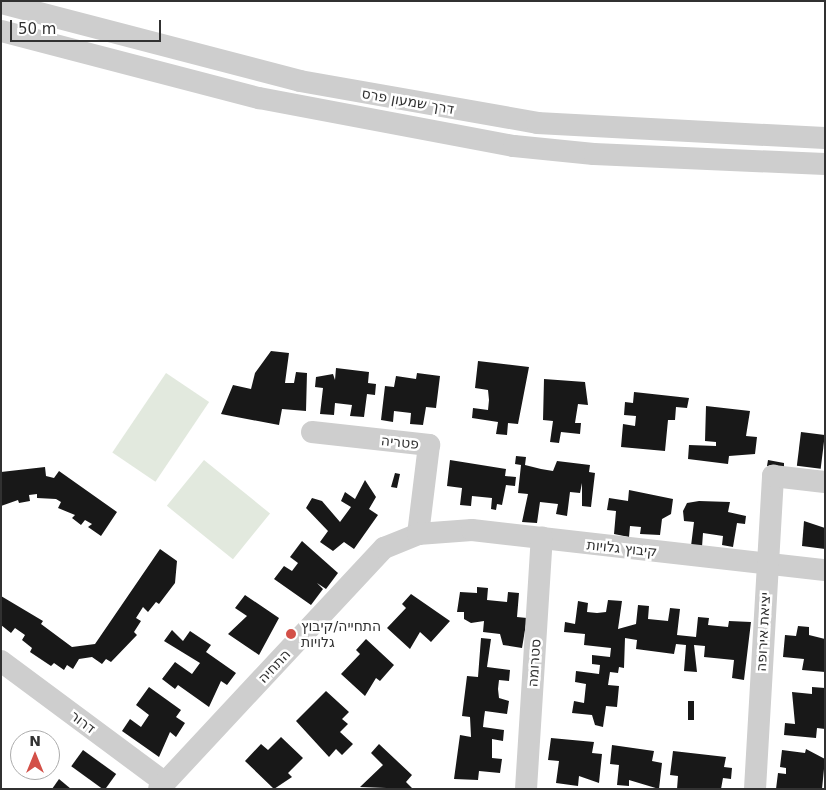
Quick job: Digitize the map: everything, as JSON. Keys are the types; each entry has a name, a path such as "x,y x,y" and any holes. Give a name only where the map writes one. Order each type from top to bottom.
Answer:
{"street":[{"name":"דרך שמעון פרס","path":"1,3 300,81 537,123 825,138"},
{"name":"דרך שמעון פרס","path":"1,32 259,98 514,146 594,154 825,164"},
{"name":"פטריה","path":"312,432 429,445 418,534"},
{"name":"יציאת אירופה","path":"755,789 773,476 825,482"},
{"name":"קיבוץ גלויות","path":"418,534 472,530 825,570"},
{"name":"התחיה","path":"162,786 384,548 418,534"},
{"name":"סטרומה","path":"526,789 542,538"},
{"name":"דרור","path":"1,661 162,786"}],"shaded area":[{"path":"166,373 209,402 155,482 112,453"},
{"path":"204,460 270,513 233,559 167,506"}],"building":[{"path":"271,351 289,353 285,383 294,383 296,372 307,373 306,411 282,409 279,425 221,414 233,385 251,389 255,373"},
{"path":"478,361 529,367 518,424 508,423 507,435 496,434 498,422 472,418 473,408 488,410 488,390 475,388"},
{"path":"336,368 369,372 368,383 376,384 375,395 367,394 364,417 350,416 352,405 335,403 334,415 320,414 323,388 315,387 316,377 333,374 335,380"},
{"path":"417,373 440,376 436,408 426,407 423,425 410,424 411,413 394,411 393,422 381,420 385,386 394,387 396,376 416,379"},
{"path":"544,379 585,382 588,405 578,404 575,423 581,423 580,434 561,432 559,443 550,442 553,421 543,420"},
{"path":"634,392 689,398 687,408 676,407 675,420 668,420 665,451 621,447 623,424 635,426 636,416 624,415 625,402 633,403"},
{"path":"706,406 750,411 746,436 757,437 755,454 729,456 728,464 688,459 689,445 716,446 716,442 705,441"},
{"path":"801,432 825,435 821,469 797,466"},
{"path":"516,456 526,457 525,465 553,471 557,461 590,465 589,472 595,473 591,507 582,506 582,483 580,493 570,492 567,516 556,514 558,504 540,502 537,523 522,522 528,494 518,493 521,465 515,464"},
{"path":"450,460 506,469 505,476 516,477 515,486 506,485 502,505 497,504 496,510 491,509 492,498 472,496 471,506 460,505 462,488 447,486"},
{"path":"768,460 784,463 784,468 767,466"},
{"path":"45,467 46,476 54,478 59,471 117,512 101,536 88,527 92,524 85,520 81,525 72,518 75,515 58,508 61,502 56,499 37,498 37,494 29,495 30,501 19,503 18,500 1,506 1,472"},
{"path":"395,473 400,474 397,488 391,487"},
{"path":"365,480 376,497 369,509 378,515 354,549 344,542 333,551 320,542 328,531 306,508 312,498 322,501 340,522 351,507 341,501 345,492 355,499"},
{"path":"629,490 673,499 671,514 662,519 660,535 640,534 641,527 630,526 629,537 614,534 616,511 607,510 609,498 628,501"},
{"path":"699,501 730,502 728,512 746,516 745,524 737,523 733,547 722,545 723,536 703,533 702,547 691,546 694,522 684,521 683,511 687,503"},
{"path":"804,521 825,528 825,549 802,546"},
{"path":"302,541 338,573 326,589 317,583 323,589 311,605 274,579 284,566 292,571 298,563 290,557"},
{"path":"160,549 177,561 175,583 159,604 156,602 148,612 143,607 136,618 141,621 134,632 137,635 111,662 106,659 102,664 92,657 79,659 73,669 67,665 64,670 54,663 51,666 30,652 32,648 22,640 25,635 15,628 11,633 1,625 1,596 43,621 41,624 72,647 95,644"},
{"path":"477,587 488,588 487,600 507,602 508,592 519,593 517,617 527,618 522,648 503,645 500,634 483,632 484,621 471,623 464,619 464,612 457,612 460,592 477,593"},
{"path":"411,594 450,621 431,642 420,632 410,649 387,628 406,608 402,604"},
{"path":"245,595 279,618 259,655 228,634 247,616 235,608"},
{"path":"608,600 622,601 618,629 636,624 638,605 649,606 648,619 668,621 670,608 680,609 677,635 696,637 698,617 709,618 708,625 728,627 729,621 751,622 744,680 732,678 734,660 704,657 705,646 694,645 697,672 684,671 686,645 676,644 674,654 636,649 637,640 625,638 624,668 619,667 618,673 610,672 608,685 619,686 617,707 606,706 603,727 595,725 592,715 572,713 574,701 584,703 586,684 575,682 576,671 599,674 600,665 592,664 592,655 610,657 611,648 584,645 585,634 564,632 565,622 575,624 578,601 588,603 587,612 597,613 606,612"},
{"path":"798,626 809,627 809,635 825,639 825,672 802,670 804,659 783,657 785,635 796,636"},
{"path":"172,630 183,641 190,631 211,645 206,652 236,673 227,685 221,681 209,707 178,685 175,689 162,679 175,662 192,674 200,663 164,641"},
{"path":"481,638 491,639 487,667 510,670 509,681 499,680 498,689 499,698 509,701 507,714 485,711 483,727 504,730 503,741 492,739 492,758 502,759 500,773 479,771 478,780 454,779 460,735 471,737 470,717 462,716 467,676 478,677"},
{"path":"366,639 394,665 380,681 376,678 365,696 341,674 360,654 356,650"},
{"path":"149,687 181,710 176,717 185,723 176,737 170,732 159,757 122,731 130,719 141,727 149,715 136,705"},
{"path":"812,687 825,688 825,729 817,728 816,738 784,735 785,723 795,724 792,692 812,694"},
{"path":"326,691 349,712 342,719 348,724 340,732 353,744 342,755 336,749 329,757 296,721"},
{"path":"688,701 694,701 694,720 688,720"},
{"path":"281,737 303,758 288,773 292,777 274,789 245,761 261,744 268,750"},
{"path":"551,738 594,742 592,753 602,754 599,783 579,776 578,786 556,783 559,761 548,760"},
{"path":"379,744 412,775 406,782 413,789 360,787 383,765 371,753"},
{"path":"612,745 654,751 652,761 662,763 659,789 629,780 629,786 617,785 619,765 610,764"},
{"path":"806,749 825,759 822,789 776,789 778,773 786,774 786,768 780,767 782,750 805,753"},
{"path":"83,750 116,774 105,789 103,789 71,766"},
{"path":"673,751 726,757 724,767 732,768 731,779 723,778 721,789 677,789 678,776 670,775"},
{"path":"60,780 71,789 52,789"}],"place":[{"name":"התחייה/קיבוץ גלויות","path":"291,634"}]}
